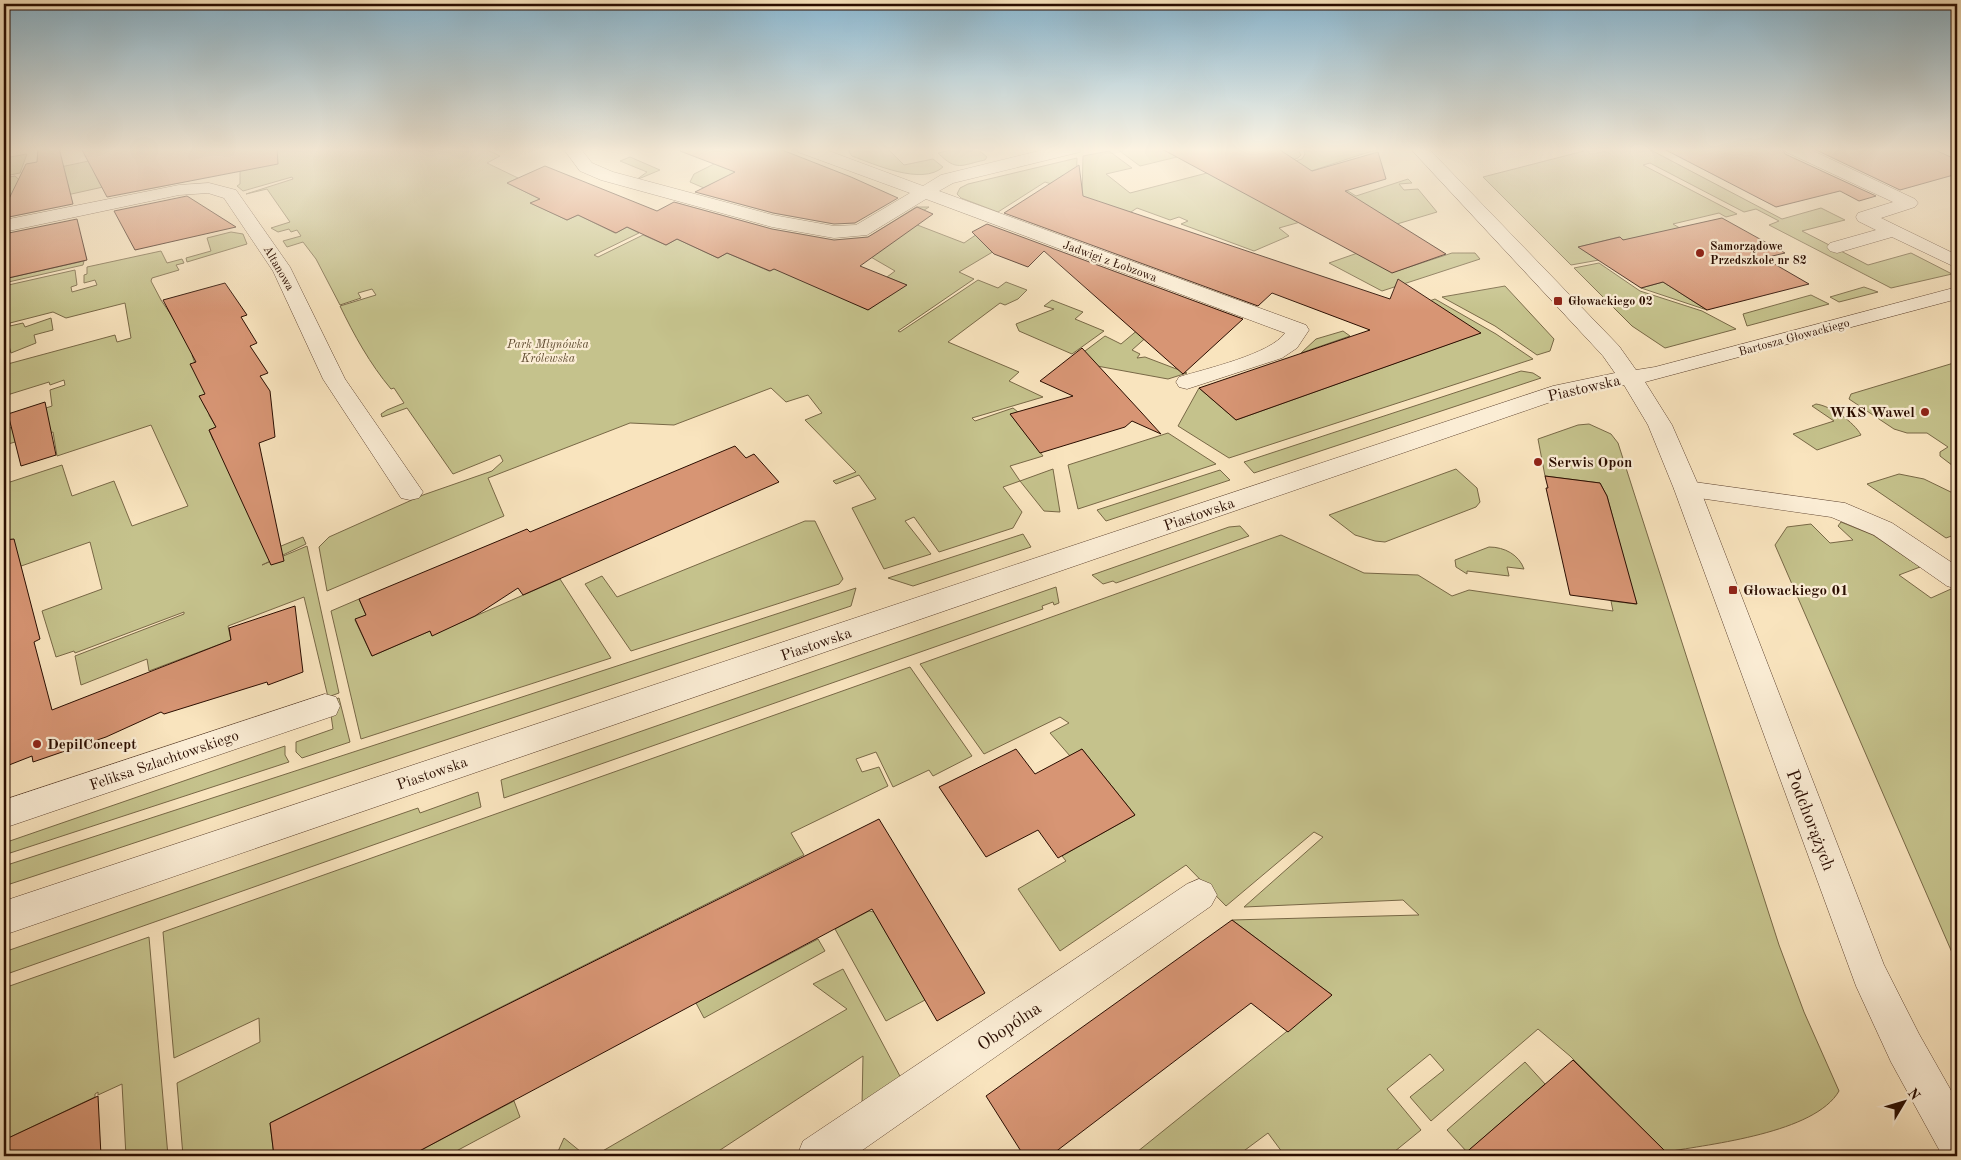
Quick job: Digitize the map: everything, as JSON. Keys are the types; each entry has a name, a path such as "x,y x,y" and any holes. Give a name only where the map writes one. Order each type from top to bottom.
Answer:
{"street":[{"name":"Altanowa","path":"4,226 120,202"},
{"name":"Altanowa","path":"236,202 283,271 334,379 410,492"},
{"path":"703,202 772,221 792,222 830,231 860,231 907,202"},
{"name":"Jadwigi z Łobzowa","path":"947,202 1298,330 1289,343 1274,353 1187,382"},
{"name":"Podchorążych","path":"1470,202 1595,333 1630,377 1668,442 1869,973 1905,1048 1957,1140"},
{"path":"1907,202 1909,203 1865,217 1957,262"},
{"path":"1837,247 1893,231"},
{"name":"Bartosza Głowackiego","path":"1630,377 1651,375 1685,367 1957,293"},
{"name":"Piastowska","path":"4,918 1561,391 1630,377"},
{"path":"1687,489 1836,508 1888,532 1957,580"},
{"name":"Feliksa Szlachtowskiego","path":"4,814 325,706"},
{"name":"Obopólna","path":"818,1156 1199,895"}],"green space":[{"path":"4,202 35,202 4,209"},
{"name":"Park Młynówka Królewska","path":"276,202 533,202 531,203 567,220 578,215 615,233 627,227 639,233 594,255 598,257 643,235 666,245 677,239 718,258 727,253 769,271 779,266 906,285 887,277 895,271 857,249 856,245 916,207 929,207 907,221 964,243 980,232 1016,238 959,272 974,279 898,331 900,332 978,280 998,288 1006,282 1027,290 1018,299 1005,305 1000,303 948,342 1019,372 1009,381 1043,397 972,418 975,421 1013,408 1018,412 1011,415 1043,456 1010,466 1020,481 1003,487 1022,512 1013,528 939,552 914,517 905,521 931,554 884,569 852,508 876,499 859,475 836,484 833,481 856,472 805,420 822,413 808,395 786,402 771,388 674,425 630,423 488,478 504,516 327,591 319,547 329,537 423,495 492,471 503,461 500,455 453,474 407,408 382,417 381,414 387,410 404,403 394,388 391,389 369,359 340,306 376,295 372,289 358,293 361,298 340,305 316,259 303,242 287,247 283,241 301,236 297,230 291,232 289,229 278,232 271,228 290,222"},
{"path":"972,202 1013,202 998,212"},
{"path":"1090,202 1429,202 1437,212 1397,224 1364,204 1279,228 1289,236 1254,251 1181,224 1188,221 1179,217 1170,220 1137,208 1125,216"},
{"path":"1508,202 1714,202 1737,214 1726,217 1719,213 1673,224 1690,234 1660,263 1619,237 1579,247 1599,260 1571,265"},
{"path":"1725,202 1750,202 1782,219 1821,208 1845,220 1802,231 1868,265 1911,253 1952,274 1891,288 1769,225 1779,221 1756,209 1744,212"},
{"path":"231,232 243,234 247,244 187,262 186,258 211,251 207,238"},
{"path":"1389,242 1400,270 1452,253 1475,253 1480,259 1382,291 1329,263"},
{"path":"161,251 167,263 182,259 184,263 176,265 179,270 152,278 151,281 161,300 197,353 192,355 206,394 200,396 206,409 212,407 209,415 216,427 209,430 213,440 219,438 269,551 303,537 306,544 262,565 307,546 339,693 328,697 304,597 228,626 231,640 149,671 147,659 81,685 75,656 184,614 184,612 75,653 74,651 56,657 42,611 102,589 90,542 4,572 4,484 62,465 72,496 114,481 132,526 188,506 151,425 57,456 53,432 26,441 25,439 5,445 4,430 41,417 40,410 52,406 50,390 65,385 64,380 50,385 49,382 4,396 4,365 115,335 117,342 131,338 125,303 66,318 53,312 10,323 10,326 23,323 25,327 51,318 53,330 34,335 36,343 11,353 4,329 4,286 75,270 77,285 71,287 72,292 97,285 95,280 84,283 87,267"},
{"path":"84,261 83,265 4,283 4,279"},
{"path":"1599,263 1640,291 1702,311 1736,329 1665,348 1632,326 1574,268"},
{"path":"1663,282 1707,310 1641,288"},
{"path":"1505,286 1554,339 1550,351 1537,355 1495,326 1442,297"},
{"path":"1864,287 1878,292 1839,302 1830,297"},
{"path":"1811,295 1829,304 1747,326 1743,314"},
{"path":"1435,299 1496,334 1533,359 1229,458 1178,426 1199,388 1236,420 1480,333 1404,310"},
{"path":"1052,300 1083,312 1075,319 1104,331 1072,354 1019,331 1016,324 1054,309 1044,306"},
{"path":"1164,308 1159,326 1132,350 1140,354 1137,358 1145,357 1187,373 1168,379 1097,366 1077,357 1105,336 1121,344"},
{"path":"1343,331 1350,336 1301,353 1316,339"},
{"name":"WKS Wawel","path":"1957,362 1957,469 1940,456 1940,452 1948,447 1927,433 1907,433 1894,429 1849,399 1851,394"},
{"path":"1521,371 1533,373 1541,378 1254,473 1244,462"},
{"path":"1816,404 1822,405 1841,415 1861,435 1817,450 1793,434 1834,421 1812,406"},
{"path":"1589,424 1611,434 1618,443 1779,945 1804,1012 1839,1091 1827,1105 1808,1117 1786,1127 1734,1140 1666,1152 1570,1056 1538,1029 1431,1121 1410,1097 1444,1070 1430,1054 1387,1089 1421,1130 1389,1156 1285,1156 1268,1133 1237,1156 1132,1156 1332,995 1232,920 1419,915 1403,900 1244,907 1323,837 1314,832 1226,906 1186,865 1060,951 1018,889 1066,861 1062,856 1135,815 1082,749 1070,756 1050,733 1069,723 1060,717 984,754 920,664 1281,535 1364,573 1418,575 1452,596 1469,590 1613,611 1611,601 1636,604 1607,496 1600,483 1545,476 1538,439 1578,425"},
{"path":"1168,433 1216,464 1078,509 1068,465"},
{"path":"1053,469 1060,512 1044,511 1020,481"},
{"path":"1456,469 1477,488 1480,502 1476,507 1385,542 1355,535 1329,515"},
{"path":"1220,470 1230,480 1106,521 1097,510"},
{"path":"1899,474 1924,479 1957,495 1957,534 1946,538 1867,484"},
{"path":"805,521 815,521 843,579 839,584 631,651 585,584 602,576 617,597"},
{"path":"1841,522 1873,535 1920,567 1899,575 1931,598 1951,589 1957,593 1957,964 1775,545 1787,527 1811,524 1830,543 1853,540 1838,526"},
{"path":"1240,526 1249,536 1116,583 1113,581 1103,584 1092,575 1229,527"},
{"path":"1023,534 1031,547 913,586 888,578"},
{"path":"1489,547 1501,548 1511,553 1519,560 1524,569 1507,567 1509,576 1467,571 1467,574 1456,567 1455,560"},
{"path":"560,579 611,658 361,739 331,611 359,599 366,615 355,620 372,656 430,631 432,635"},
{"path":"1056,587 1059,603 1054,605 1053,602 1042,606 1043,609 504,798 501,780"},
{"path":"856,588 851,606 4,886 4,866"},
{"path":"910,667 972,756 933,776 929,770 893,787 876,752 856,759 862,772 879,767 888,786 791,833 804,855 270,1123 274,1156 183,1156 177,1083 260,1042 259,1018 174,1058 163,932"},
{"path":"339,698 350,742 302,758 296,752 296,742 333,729 329,701"},
{"path":"285,746 285,755 289,762 4,855 4,843"},
{"path":"478,792 481,807 4,975 4,952 418,808 420,813"},
{"path":"869,911 874,912 925,1000 886,1021 835,929"},
{"path":"149,937 168,1156 126,1156 122,1084 98,1095 98,1092 95,1094 95,1097 4,1140 4,988"},
{"path":"818,939 825,951 704,1018 696,1003"},
{"path":"843,969 902,1080 862,1107 863,1056 711,1156 594,1156 847,1009 813,984"},
{"path":"1525,1062 1545,1084 1467,1152 1447,1130"},
{"path":"514,1101 520,1117 447,1156 410,1156"},
{"path":"564,1138 586,1156 556,1156"}],"building":[{"path":"7,202 73,202 73,204 4,218 4,209"},
{"path":"157,202 197,202 236,227 135,250 114,211"},
{"path":"635,202 657,211 674,202 772,229 834,240 868,237 917,207 933,214 860,266 907,285 868,310 774,269 770,271 727,253 718,258 677,239 666,245 627,227 616,233 578,215 567,220 530,203"},
{"path":"733,202 891,202 855,223 834,224 773,213"},
{"path":"1021,202 1101,202 1390,299 1398,279 1481,333 1236,420 1199,388 1370,330 1272,293 1258,306 1004,213"},
{"path":"1260,202 1363,202 1446,254 1392,273"},
{"path":"1767,202 1795,202 1776,207"},
{"path":"1722,218 1785,253 1764,258 1809,284 1707,310 1663,282 1641,288 1578,247 1620,237 1623,240"},
{"path":"77,219 87,260 4,279 4,234"},
{"path":"987,224 1243,319 1183,374 1044,251 1028,267 994,254 972,232"},
{"path":"225,283 247,315 241,317 257,343 250,346 268,373 260,376 270,391 275,437 259,443 284,561 271,565 209,430 216,427 199,396 205,394 190,364 196,362 163,300"},
{"path":"1082,348 1161,434 1132,421 1125,427 1040,453 1010,414 1073,396 1040,381"},
{"path":"45,402 56,455 21,466 8,414"},
{"path":"735,446 746,458 754,454 779,482 523,595 518,588 475,616 432,636 430,631 372,656 355,619 366,615 359,599 527,529 530,532"},
{"path":"1545,476 1600,483 1607,496 1637,604 1570,595"},
{"path":"14,539 40,639 34,642 52,710 231,640 229,628 295,606 303,672 268,685 267,682 164,714 161,712 106,737 33,762 32,756 4,767 4,540"},
{"path":"1016,749 1035,774 1082,749 1135,815 1058,858 1038,830 986,857 939,787"},
{"path":"879,819 985,993 937,1021 872,909 410,1156 274,1156 270,1123"},
{"path":"1232,920 1332,995 1288,1032 1251,1003 1050,1156 1024,1156 986,1096"},
{"path":"1573,1060 1670,1156 1462,1156"},
{"path":"98,1096 101,1156 4,1156 4,1140"}],"place":[{"name":"Samorządowe Przedszkole nr 82","path":"1700,253"},
{"name":"Głowackiego 02","path":"1558,301"},
{"name":"WKS Wawel","path":"1925,412"},
{"name":"Serwis Opon","path":"1538,462"},
{"name":"Głowackiego 01","path":"1733,590"},
{"name":"DepilConcept","path":"37,744"}]}
